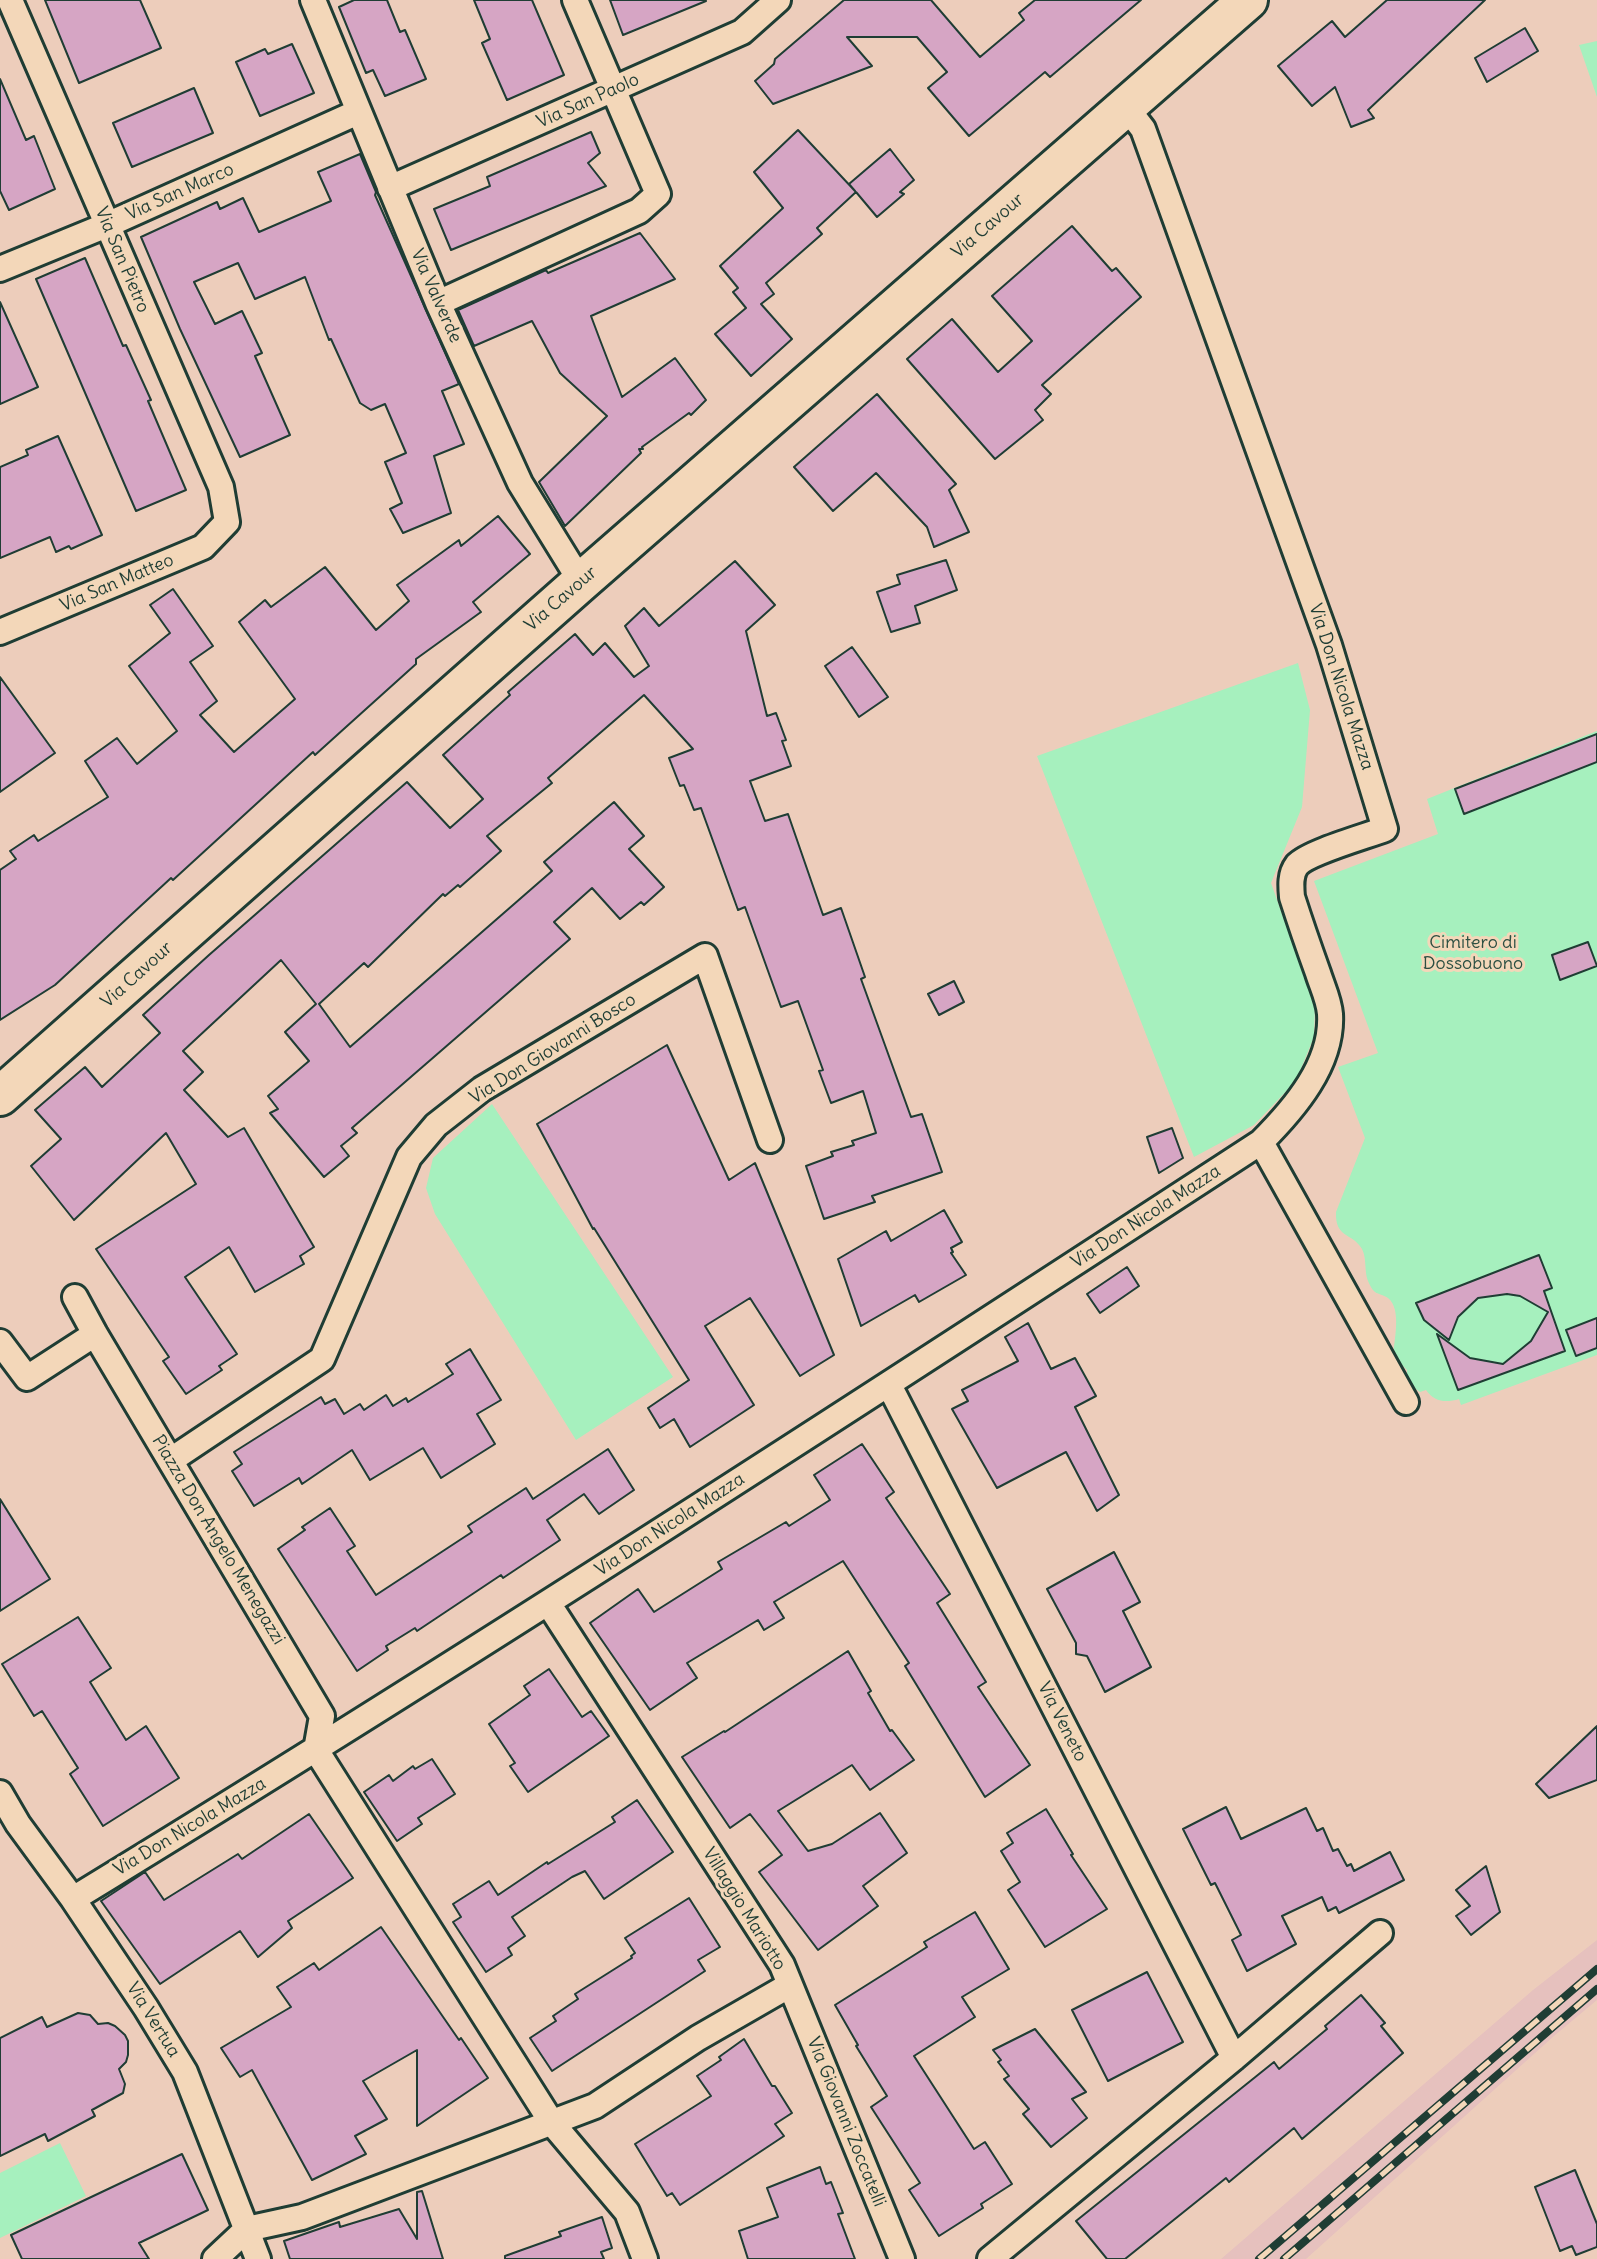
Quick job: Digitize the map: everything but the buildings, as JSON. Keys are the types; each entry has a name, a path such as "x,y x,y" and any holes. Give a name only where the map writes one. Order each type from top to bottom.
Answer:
{"main road":[{"name":"Via Cavour","path":"0,1096 581,582 1248,0"}],"street":[{"name":"Via San Pietro","path":"10,0 221,487 227,522"},
{"name":"Via Valverde","path":"313,0 438,303 520,483 581,582"},
{"path":"438,303 639,211 658,194 576,0"},
{"name":"Via San Paolo","path":"390,188 742,32 778,0"},
{"name":"Via Don Nicola Mazza","path":"73,1899 548,1603 1261,1142 1283,1121 1304,1092 1318,1068 1330,1037 1330,1011 1292,897 1291,879 1298,864 1312,856 1385,829 1329,645 1201,285 1143,129 1126,107"},
{"name":"Via San Marco","path":"0,269 107,225 358,112"},
{"name":"Via San Matteo","path":"0,632 204,547 227,522"},
{"name":"Via Don Giovanni Bosco","path":"171,1460 322,1359 409,1157 436,1125 482,1089 705,956 771,1139"},
{"path":"1261,1142 1406,1402"},
{"name":"Piazza Don Angelo Menegazzi","path":"75,1297 322,1716 316,1750"},
{"path":"0,1342 27,1378 95,1334"},
{"name":"Via Veneto","path":"889,1385 1234,2058"},
{"name":"Villaggio Mariotto","path":"247,2229 302,2217 594,2106 698,2038 790,1985 782,1965 548,1603"},
{"path":"316,1750 552,2123 627,2212 645,2259"},
{"name":"Via Vertua","path":"0,1793 18,1824 73,1899 146,2008 185,2072 247,2229"},
{"path":"990,2259 1234,2058 1380,1933"},
{"name":"Via Giovanni Zoccatelli","path":"790,1985 902,2259"},
{"path":"215,2259 247,2229 258,2259"}],"shaded area":[{"path":"1597,1940 1597,2000 1306,2259 1221,2259 1533,1990"}],"green space":[{"path":"1597,41 1597,97 1579,45"},
{"path":"1298,663 1310,710 1302,807 1271,883 1315,1006 1314,1037 1296,1081 1254,1125 1194,1157 1037,756"},
{"name":"Cimitero di Dossobuono","path":"1597,731 1597,1355 1461,1405 1459,1399 1441,1400 1426,1390 1420,1392 1407,1383 1407,1370 1393,1356 1396,1317 1392,1303 1373,1289 1368,1281 1362,1249 1341,1231 1336,1221 1336,1212 1365,1138 1338,1067 1378,1053 1314,881 1438,834 1427,799"},
{"path":"492,1104 673,1377 576,1440 435,1214 426,1188 433,1158"},
{"path":"60,2143 86,2196 0,2238 0,2173"}],"railway":[{"path":"1259,2259 1597,1969"},
{"path":"1284,2259 1597,1989"}]}
